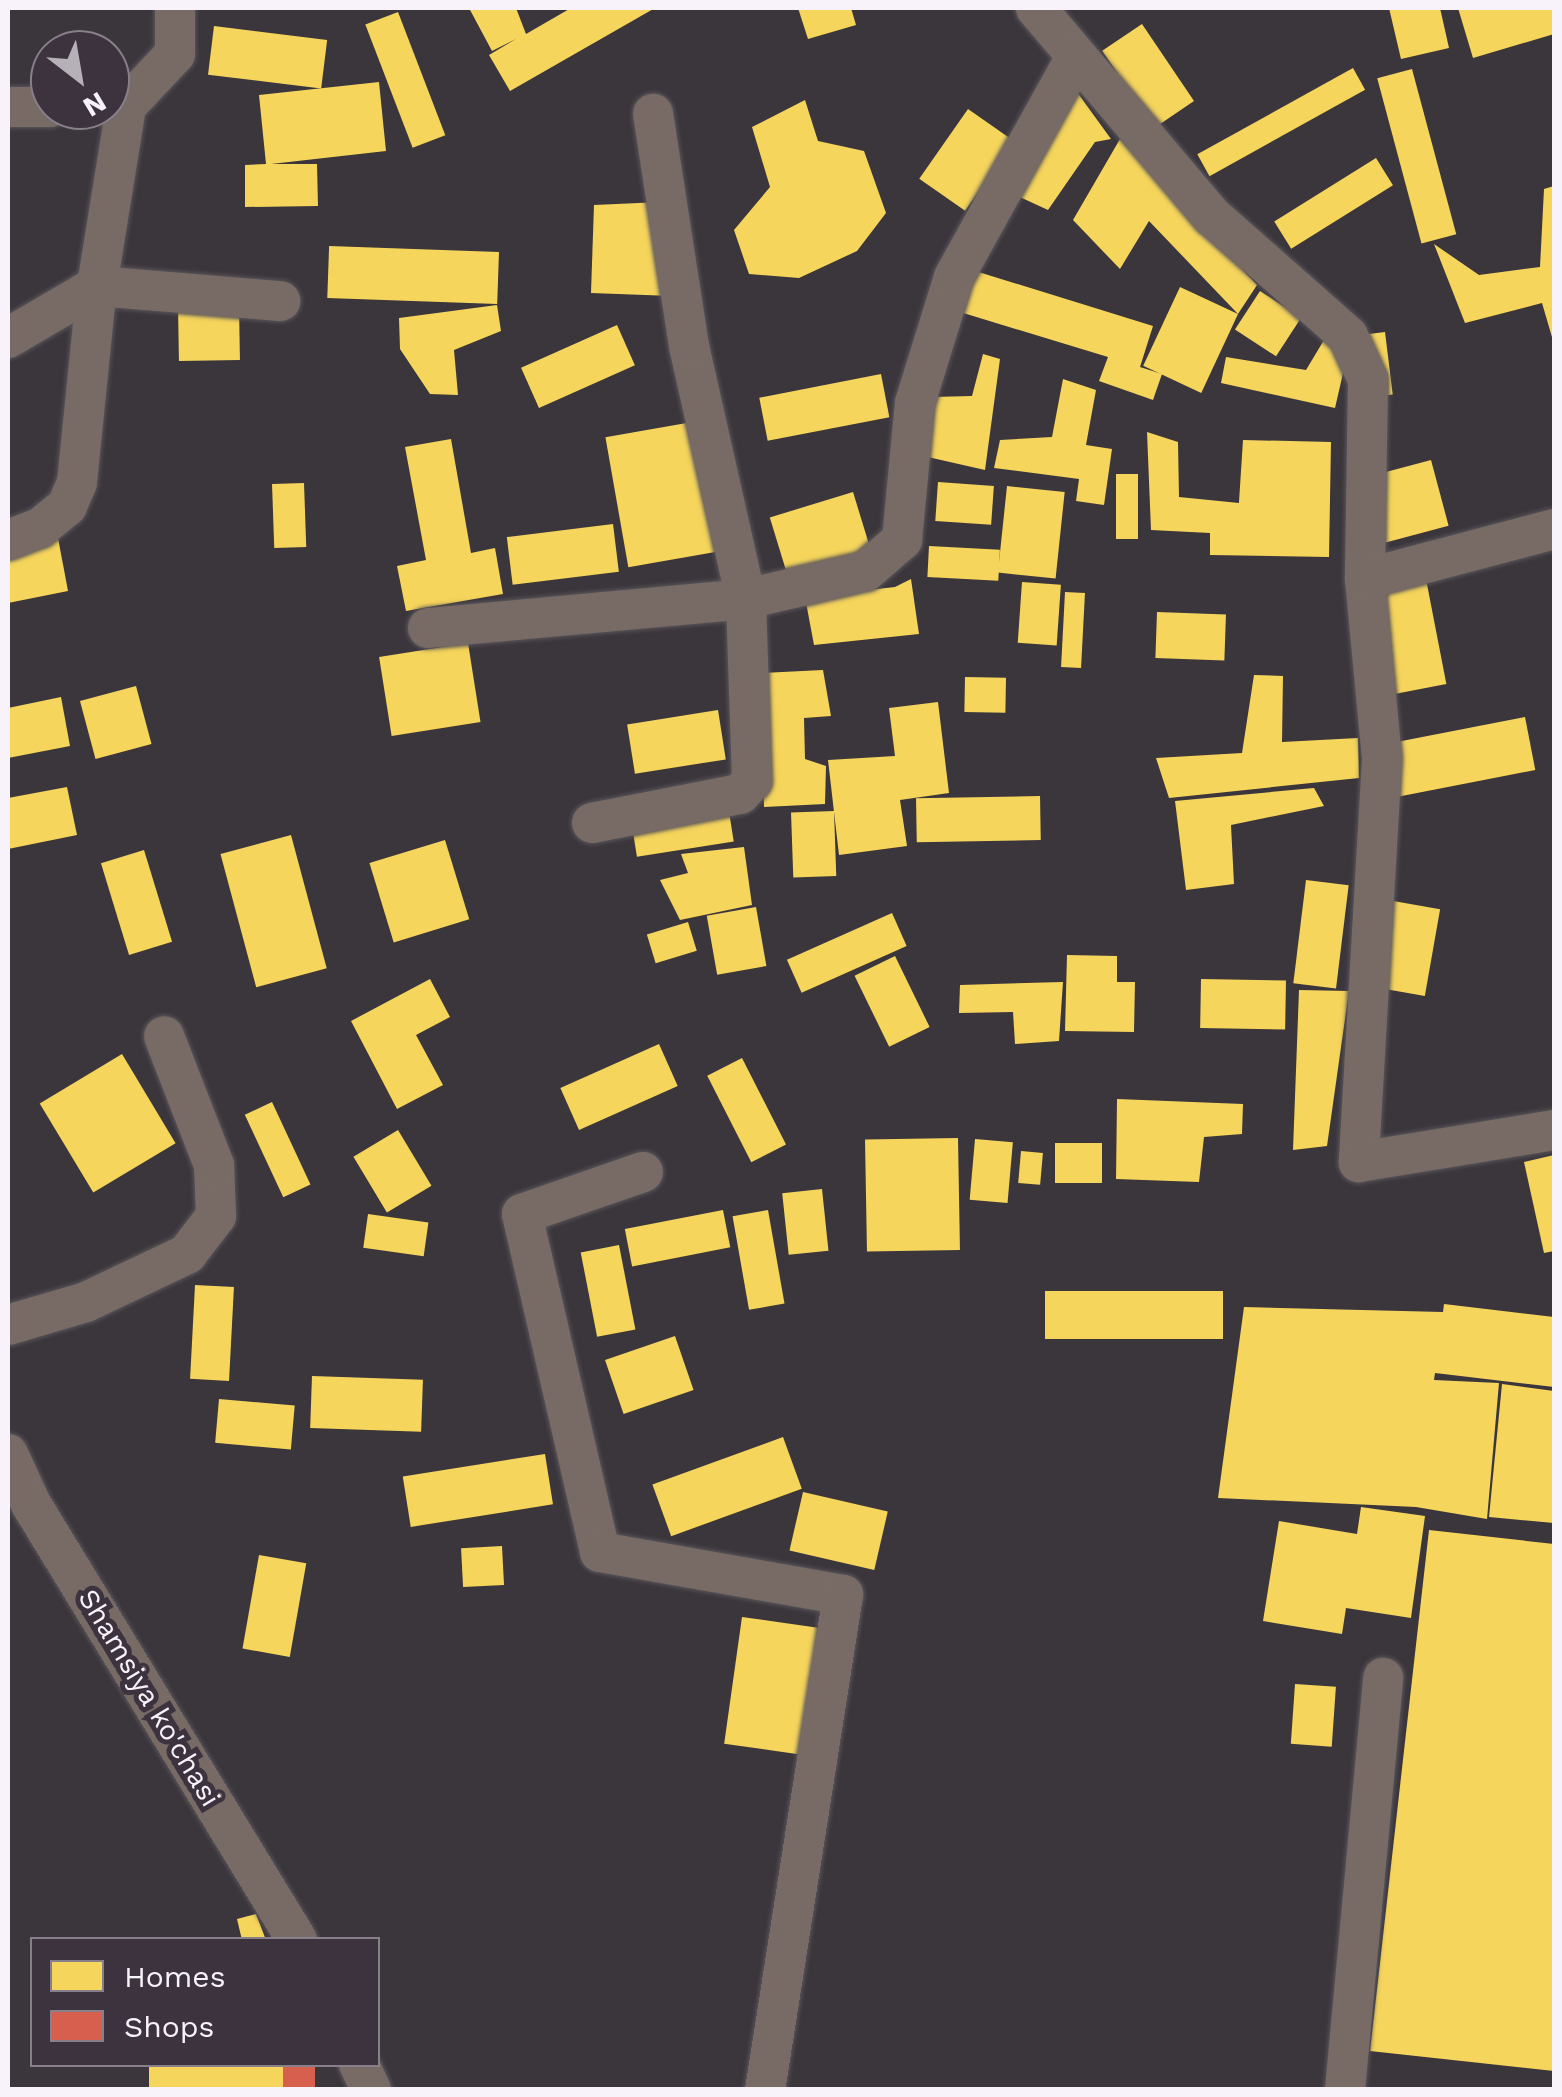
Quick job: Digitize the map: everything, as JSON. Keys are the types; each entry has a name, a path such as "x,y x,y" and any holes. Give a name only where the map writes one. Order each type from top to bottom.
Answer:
{"street":[{"path":"130,95 175,54 175,8"},
{"path":"1036,8 1212,216 1348,336 1368,380 1365,579 1382,759 1359,1162 1554,1130"},
{"path":"428,628 746,599 866,572 902,540 915,403 937,318 1076,57"},
{"path":"592,822 747,788 746,599 689,346 653,114"},
{"path":"8,540 40,528 66,506 77,482 115,130"},
{"path":"8,338 97,286 280,301"},
{"path":"1365,579 1554,529"},
{"path":"8,1326 86,1302 187,1254 216,1216 214,1165 164,1036"},
{"path":"643,1172 522,1214 600,1552 843,1595 765,2090"},
{"name":"Shamsiya ko'chasi","path":"8,1454 31,1504 294,1937"},
{"path":"1345,2090 1383,1678"},
{"path":"360,2067 371,2090"}],"building: Homes":[{"path":"469,8 516,8 526,34 571,8 655,8 510,91 489,55 516,39 492,51"},
{"path":"798,8 851,8 856,25 808,39"},
{"path":"1389,8 1440,8 1449,48 1401,59"},
{"path":"1458,8 1554,8 1554,34 1473,58"},
{"path":"398,12 445,135 413,148 365,25"},
{"path":"1142,24 1194,101 1154,128 1102,51"},
{"path":"214,26 327,40 321,89 208,75"},
{"path":"1353,68 1365,90 1209,176 1197,154"},
{"path":"1412,69 1456,234 1421,243 1377,78"},
{"path":"379,82 386,151 271,164 317,164 318,206 245,207 245,165 266,164 259,95"},
{"path":"1077,92 1111,139 1095,142 1048,210 1007,191"},
{"path":"805,100 818,141 864,151 886,213 857,251 799,278 749,274 734,230 770,187 752,127"},
{"path":"968,109 1014,141 965,211 919,179"},
{"path":"1120,139 1257,285 1238,314 1149,221 1120,269 1073,220"},
{"path":"1376,158 1393,185 1291,249 1274,222"},
{"path":"1554,186 1554,344 1542,303 1465,323 1434,244 1479,275 1540,267 1544,189"},
{"path":"661,202 672,296 591,293 594,205"},
{"path":"329,246 499,252 497,304 327,298"},
{"path":"972,270 1153,326 1140,367 1162,374 1153,400 1099,381 1108,357 960,312"},
{"path":"1180,287 1238,314 1201,393 1143,366"},
{"path":"1260,291 1301,318 1276,356 1235,330"},
{"path":"497,305 501,331 454,350 458,395 430,394 400,349 399,318"},
{"path":"239,306 240,360 179,361 178,307"},
{"path":"617,325 635,365 539,408 521,368"},
{"path":"1385,332 1393,395 1371,397 1363,335"},
{"path":"1324,340 1347,356 1335,408 1221,383 1226,357 1306,370"},
{"path":"983,354 1000,359 985,470 919,455 932,397 972,396"},
{"path":"881,374 889,417 768,441 759,398"},
{"path":"1063,379 1096,390 1086,445 1112,449 1104,505 1076,501 1079,479 994,468 1000,440 1052,437"},
{"path":"698,421 721,551 628,567 605,437"},
{"path":"1147,432 1178,442 1179,497 1239,503 1243,440 1331,442 1329,557 1210,555 1210,533 1151,530"},
{"path":"451,439 471,553 495,548 503,594 406,611 397,566 426,560 405,447"},
{"path":"1431,460 1449,526 1383,543 1365,478"},
{"path":"1116,474 1138,474 1138,539 1116,539"},
{"path":"938,482 994,486 991,525 935,521"},
{"path":"304,483 306,547 274,548 272,484"},
{"path":"1007,486 1065,492 1056,579 998,573"},
{"path":"853,492 871,550 788,576 770,517"},
{"path":"613,524 619,572 513,585 507,537"},
{"path":"58,538 68,591 8,603 8,547"},
{"path":"929,546 1000,550 998,581 927,577"},
{"path":"1425,574 1446,684 1386,696 1364,586"},
{"path":"911,579 919,634 814,645 805,597 895,587"},
{"path":"1022,582 1061,585 1057,646 1018,643"},
{"path":"1065,592 1085,593 1081,668 1061,667"},
{"path":"1157,612 1226,614 1224,660 1155,658"},
{"path":"468,643 481,722 392,736 379,657"},
{"path":"823,670 831,716 804,718 805,759 826,766 825,804 764,807 760,673"},
{"path":"1254,675 1283,676 1282,742 1358,738 1359,778 1169,798 1156,758 1242,753"},
{"path":"965,677 1006,678 1005,713 964,712"},
{"path":"136,686 152,744 96,759 80,701"},
{"path":"61,697 70,746 8,758 8,708"},
{"path":"938,702 949,793 900,800 907,846 839,855 828,760 895,756 889,708"},
{"path":"718,710 726,759 635,774 627,724"},
{"path":"1525,717 1535,770 1381,800 1371,747"},
{"path":"67,787 77,835 8,849 8,798"},
{"path":"1314,788 1324,806 1231,825 1234,884 1186,890 1175,801"},
{"path":"1040,796 1041,840 917,842 916,798"},
{"path":"727,799 734,841 637,857 630,814"},
{"path":"834,811 836,876 793,877 791,813"},
{"path":"291,835 327,968 256,987 220,854"},
{"path":"445,840 469,919 394,942 369,863"},
{"path":"744,847 752,905 680,920 660,880 688,873 681,854"},
{"path":"144,850 172,942 129,955 101,863"},
{"path":"1306,880 1349,885 1336,988 1293,983"},
{"path":"1382,899 1440,909 1425,996 1367,986"},
{"path":"756,907 766,966 717,975 707,916"},
{"path":"892,913 907,946 802,993 787,960"},
{"path":"688,922 697,951 656,963 647,935"},
{"path":"1067,955 1117,956 1117,982 1135,982 1134,1032 1065,1031"},
{"path":"895,956 930,1027 889,1047 855,976"},
{"path":"430,979 450,1017 416,1035 443,1085 397,1109 351,1021"},
{"path":"1201,979 1286,980 1285,1029 1200,1028"},
{"path":"1063,982 1059,1041 1015,1044 1013,1012 959,1013 960,985"},
{"path":"1299,990 1349,991 1327,1146 1293,1150"},
{"path":"659,1044 678,1086 579,1130 560,1088"},
{"path":"122,1054 176,1143 93,1193 40,1103"},
{"path":"742,1058 786,1144 751,1162 707,1076"},
{"path":"1117,1099 1243,1104 1242,1134 1204,1137 1199,1182 1116,1179"},
{"path":"272,1102 310,1184 283,1197 245,1115"},
{"path":"398,1130 431,1186 387,1212 353,1157"},
{"path":"958,1138 960,1250 867,1252 865,1140"},
{"path":"975,1139 1013,1142 1008,1203 970,1200"},
{"path":"1055,1143 1102,1143 1102,1183 1055,1183"},
{"path":"1021,1151 1043,1153 1040,1185 1018,1183"},
{"path":"1554,1155 1554,1251 1544,1253 1524,1162"},
{"path":"822,1189 828,1251 789,1255 782,1193"},
{"path":"723,1210 730,1247 632,1266 625,1229"},
{"path":"768,1210 784,1304 749,1310 733,1216"},
{"path":"368,1214 428,1222 424,1256 363,1248"},
{"path":"619,1245 635,1329 597,1337 581,1252"},
{"path":"195,1285 234,1287 229,1381 190,1379"},
{"path":"1045,1291 1223,1291 1223,1339 1045,1339"},
{"path":"1444,1304 1554,1317 1554,1387 1435,1373 1434,1380 1499,1383 1487,1519 1416,1507 1218,1498 1244,1307 1443,1312"},
{"path":"675,1336 694,1390 624,1414 605,1360"},
{"path":"312,1376 423,1380 421,1432 310,1428"},
{"path":"1502,1384 1554,1391 1554,1523 1489,1517"},
{"path":"219,1399 295,1406 291,1449 215,1443"},
{"path":"783,1437 802,1489 671,1536 652,1485"},
{"path":"545,1454 553,1504 411,1527 403,1477"},
{"path":"803,1492 888,1512 874,1570 790,1550"},
{"path":"1361,1507 1425,1516 1411,1618 1346,1608 1342,1634 1263,1621 1279,1521 1357,1534"},
{"path":"1429,1530 1554,1544 1554,2071 1370,2051"},
{"path":"502,1546 504,1585 463,1587 461,1548"},
{"path":"259,1555 306,1563 290,1657 243,1649"},
{"path":"742,1617 821,1628 803,1755 724,1744"},
{"path":"1295,1684 1336,1687 1332,1747 1291,1744"},
{"path":"256,1914 265,1937 241,1937 237,1919"},
{"path":"149,2067 283,2067 283,2090 149,2090"}],"building: Shops":[{"path":"283,2067 315,2067 315,2090 283,2090"}]}
